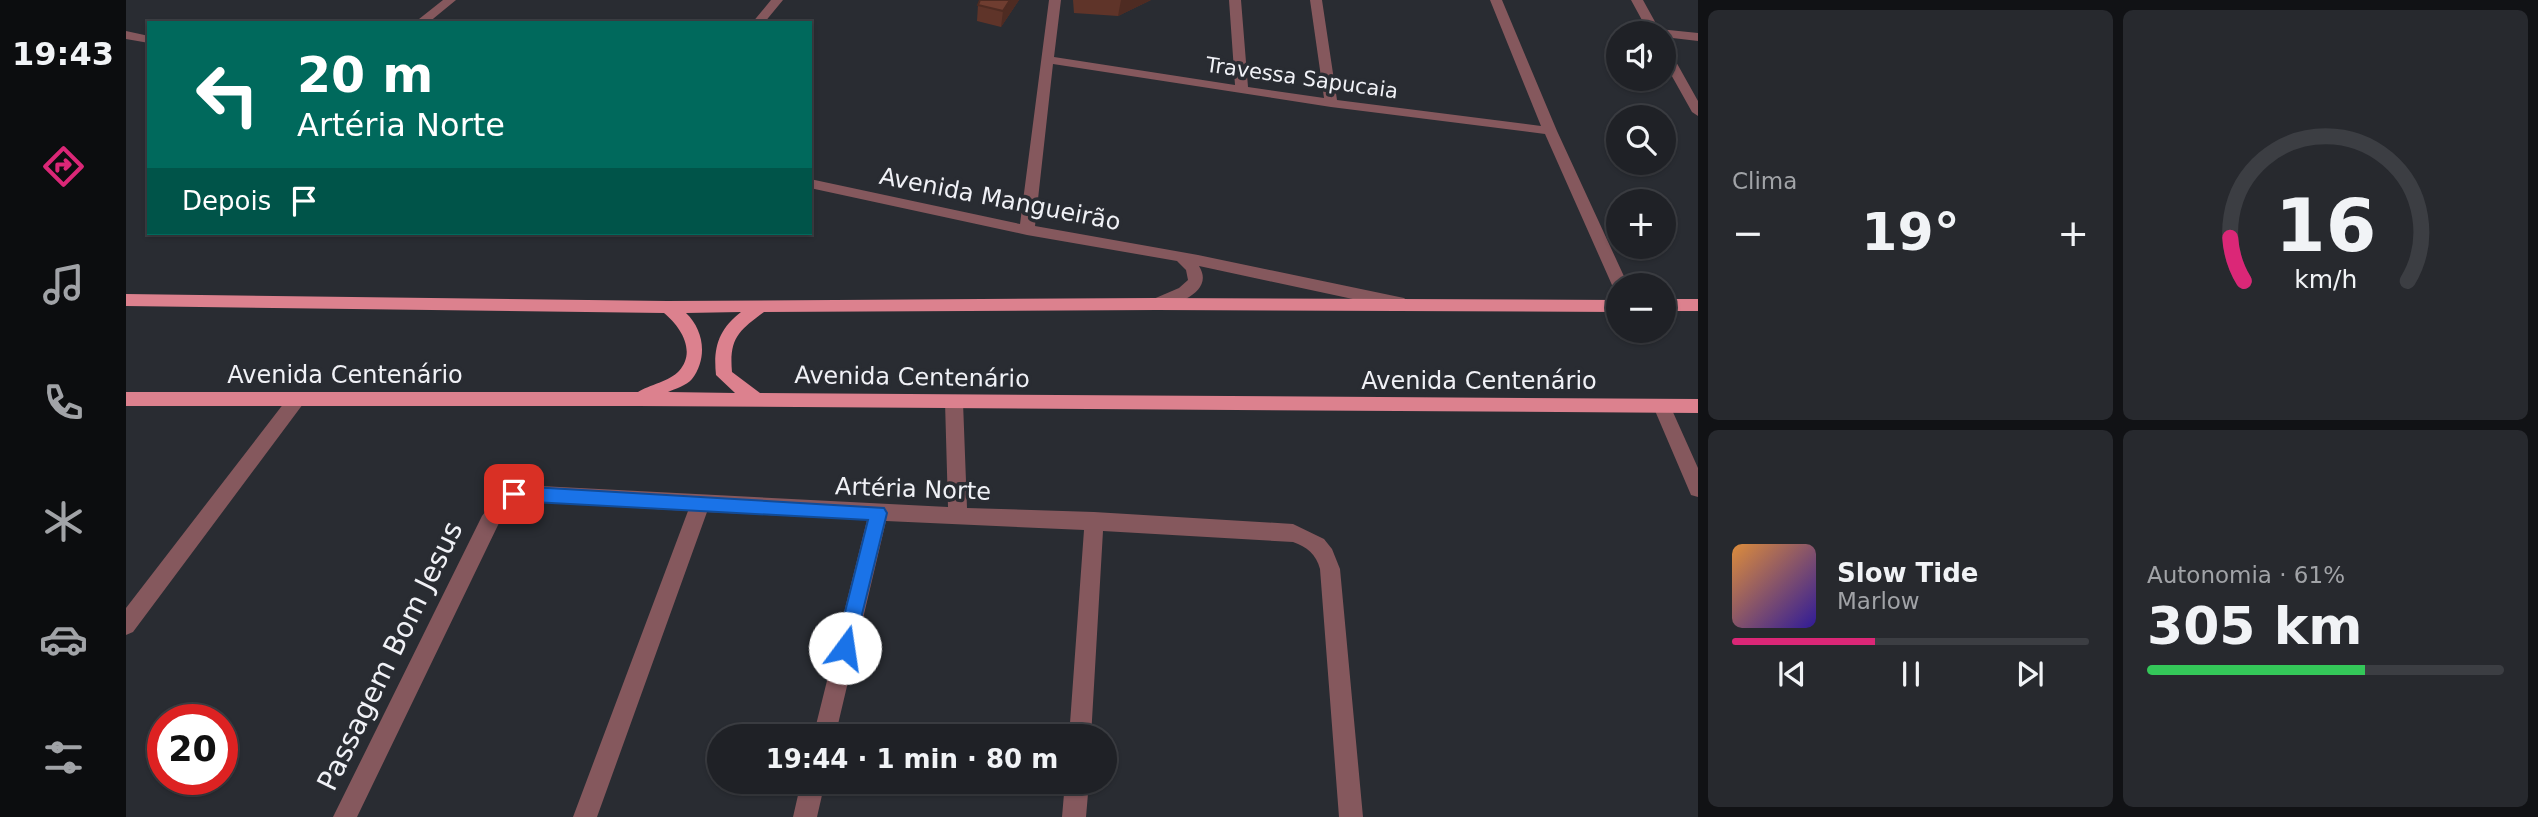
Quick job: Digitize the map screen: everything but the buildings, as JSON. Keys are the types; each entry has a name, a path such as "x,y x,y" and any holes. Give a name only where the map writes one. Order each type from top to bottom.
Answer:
{"main road":[{"path":"126,300 667,307 1157,304 1606,306"},
{"path":"1676,306 1698,305"},
{"path":"638,399 685,376 695,353 690,329 683,319 667,307"},
{"path":"757,400 724,375 721,351 730,328 760,307"},
{"name":"Avenida Centenário","path":"126,399 638,399 1698,406"}],"street":[{"path":"423,21 450,0"},
{"path":"760,21 777,0"},
{"path":"1027,230 1055,0"},
{"path":"1235,0 1242,88"},
{"path":"1316,0 1331,103"},
{"path":"1496,0 1550,131 1615,273"},
{"path":"1637,0 1648,21"},
{"path":"126,35 147,40"},
{"path":"1676,35 1698,37"},
{"name":"Travessa Sapucaia","path":"1049,60 1331,103 1550,131"},
{"path":"1676,73 1698,112"},
{"name":"Avenida Mangueirão","path":"812,183 1027,230 1181,257 1408,304"},
{"path":"1157,304 1185,294 1193,287 1196,278 1194,267 1181,257"},
{"path":"126,625 297,399"},
{"path":"954,402 958,515"},
{"path":"1662,406 1698,489"},
{"name":"Artéria Norte","path":"489,522 501,503 514,494 521,493 700,505 1094,520 1293,533 1317,543 1327,554 1351,817"},
{"path":"585,817 700,505"},
{"path":"827,724 878,513"},
{"path":"1081,724 1094,520"},
{"name":"Passagem Bom Jesus","path":"345,817 489,522"},
{"path":"805,817 810,794"},
{"path":"1074,817 1076,794"}],"route":[{"path":"514,494 878,513 845,648"}]}
